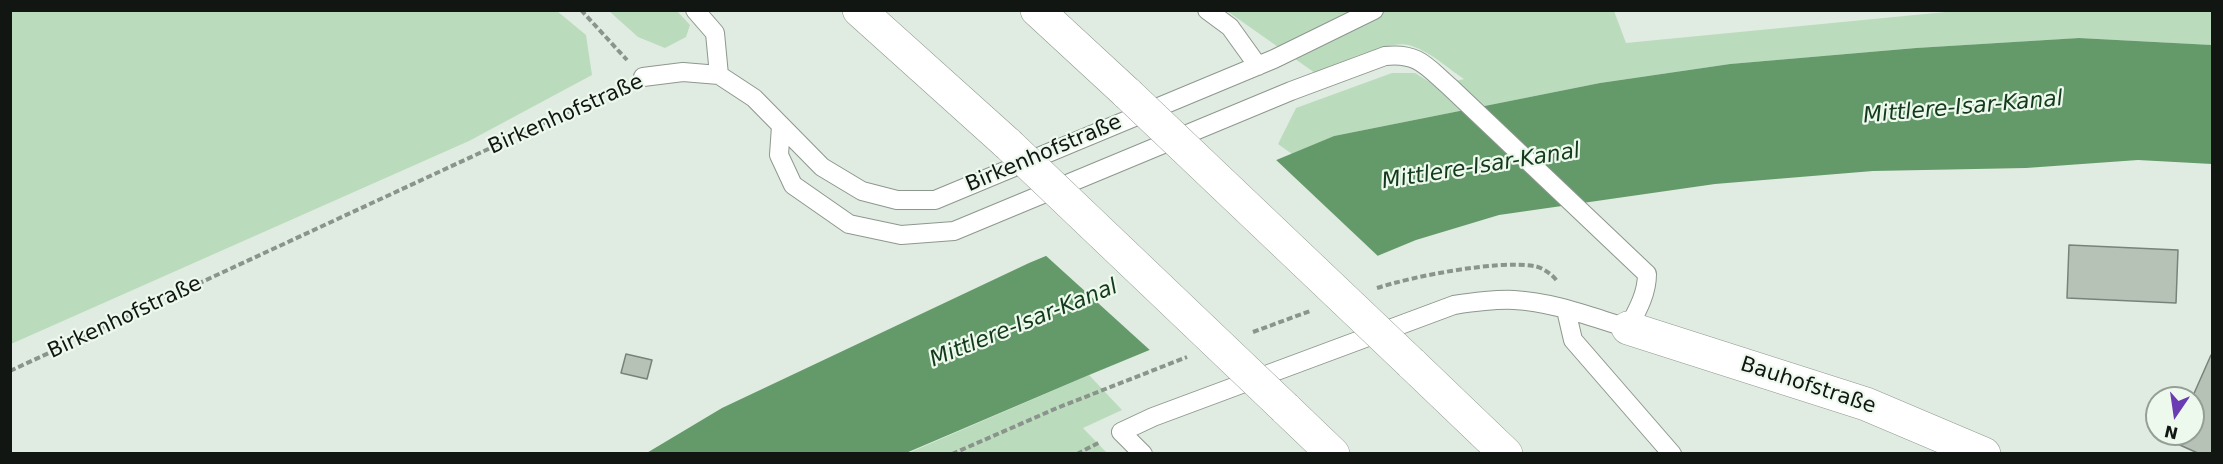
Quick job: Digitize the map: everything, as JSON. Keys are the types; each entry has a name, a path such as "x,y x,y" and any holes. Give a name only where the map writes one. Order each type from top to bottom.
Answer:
{"main road":[{"path":"859,10 1008,144 1333,453"},
{"path":"1037,10 1506,453"},
{"name":"Bauhofstraße","path":"1628,328 1866,404 1984,453"}],"lane":[{"path":"695,10 716,33 719,75"},
{"path":"1207,10 1230,27 1258,66"},
{"name":"Birkenhofstraße","path":"643,77 683,72 719,75 753,98 822,167 862,191 897,200 935,200 1258,66 1374,10"},
{"path":"781,126 778,155 793,185 849,224 901,235 954,231 1291,91 1385,56 1401,54 1417,59 1450,87 1647,274 1647,284 1640,304 1628,328 1566,310 1516,300 1485,300 1454,305 1153,417 1121,432 1143,453"},
{"path":"1566,310 1573,340 1672,453"}],"path":[{"path":"581,10 643,77"},
{"name":"Birkenhofstraße","path":"10,371 643,77"},
{"path":"1366,292 1387,285"},
{"path":"1251,333 1315,309"},
{"path":"952,453 1057,408 1195,354"}],"shaded area":[{"path":"2212,10 2212,45 2079,38 1916,48 1730,64 1600,83 1334,136 1292,154 1278,144 1296,108 1392,73 1415,73 1436,86 1464,79 1416,47 1399,44 1362,54 1315,73 1227,11 1614,11 1626,43 1956,11"},
{"path":"11,11 557,11 586,35 592,75 469,141 11,344"},
{"path":"609,11 677,11 690,25 686,37 665,48 638,37"},
{"path":"1089,375 1122,410 1083,428 1107,453 906,454"}],"water":[{"name":"Mittlere-Isar-Kanal","path":"2079,38 2212,45 2212,164 2138,160 2026,168 1873,171 1715,184 1499,215 1416,240 906,453 645,454 722,408 1029,263 1334,136 1600,83 1730,64 1916,48"}],"pier":[{"path":"1274,158 1380,258 1152,352 1044,254"}],"building":[{"path":"2069,245 2178,250 2176,303 2067,298"},
{"path":"626,354 652,360 647,379 621,373"},
{"path":"2211,355 2212,454 2200,454 2182,446 2205,446 2205,386 2197,386"}]}
